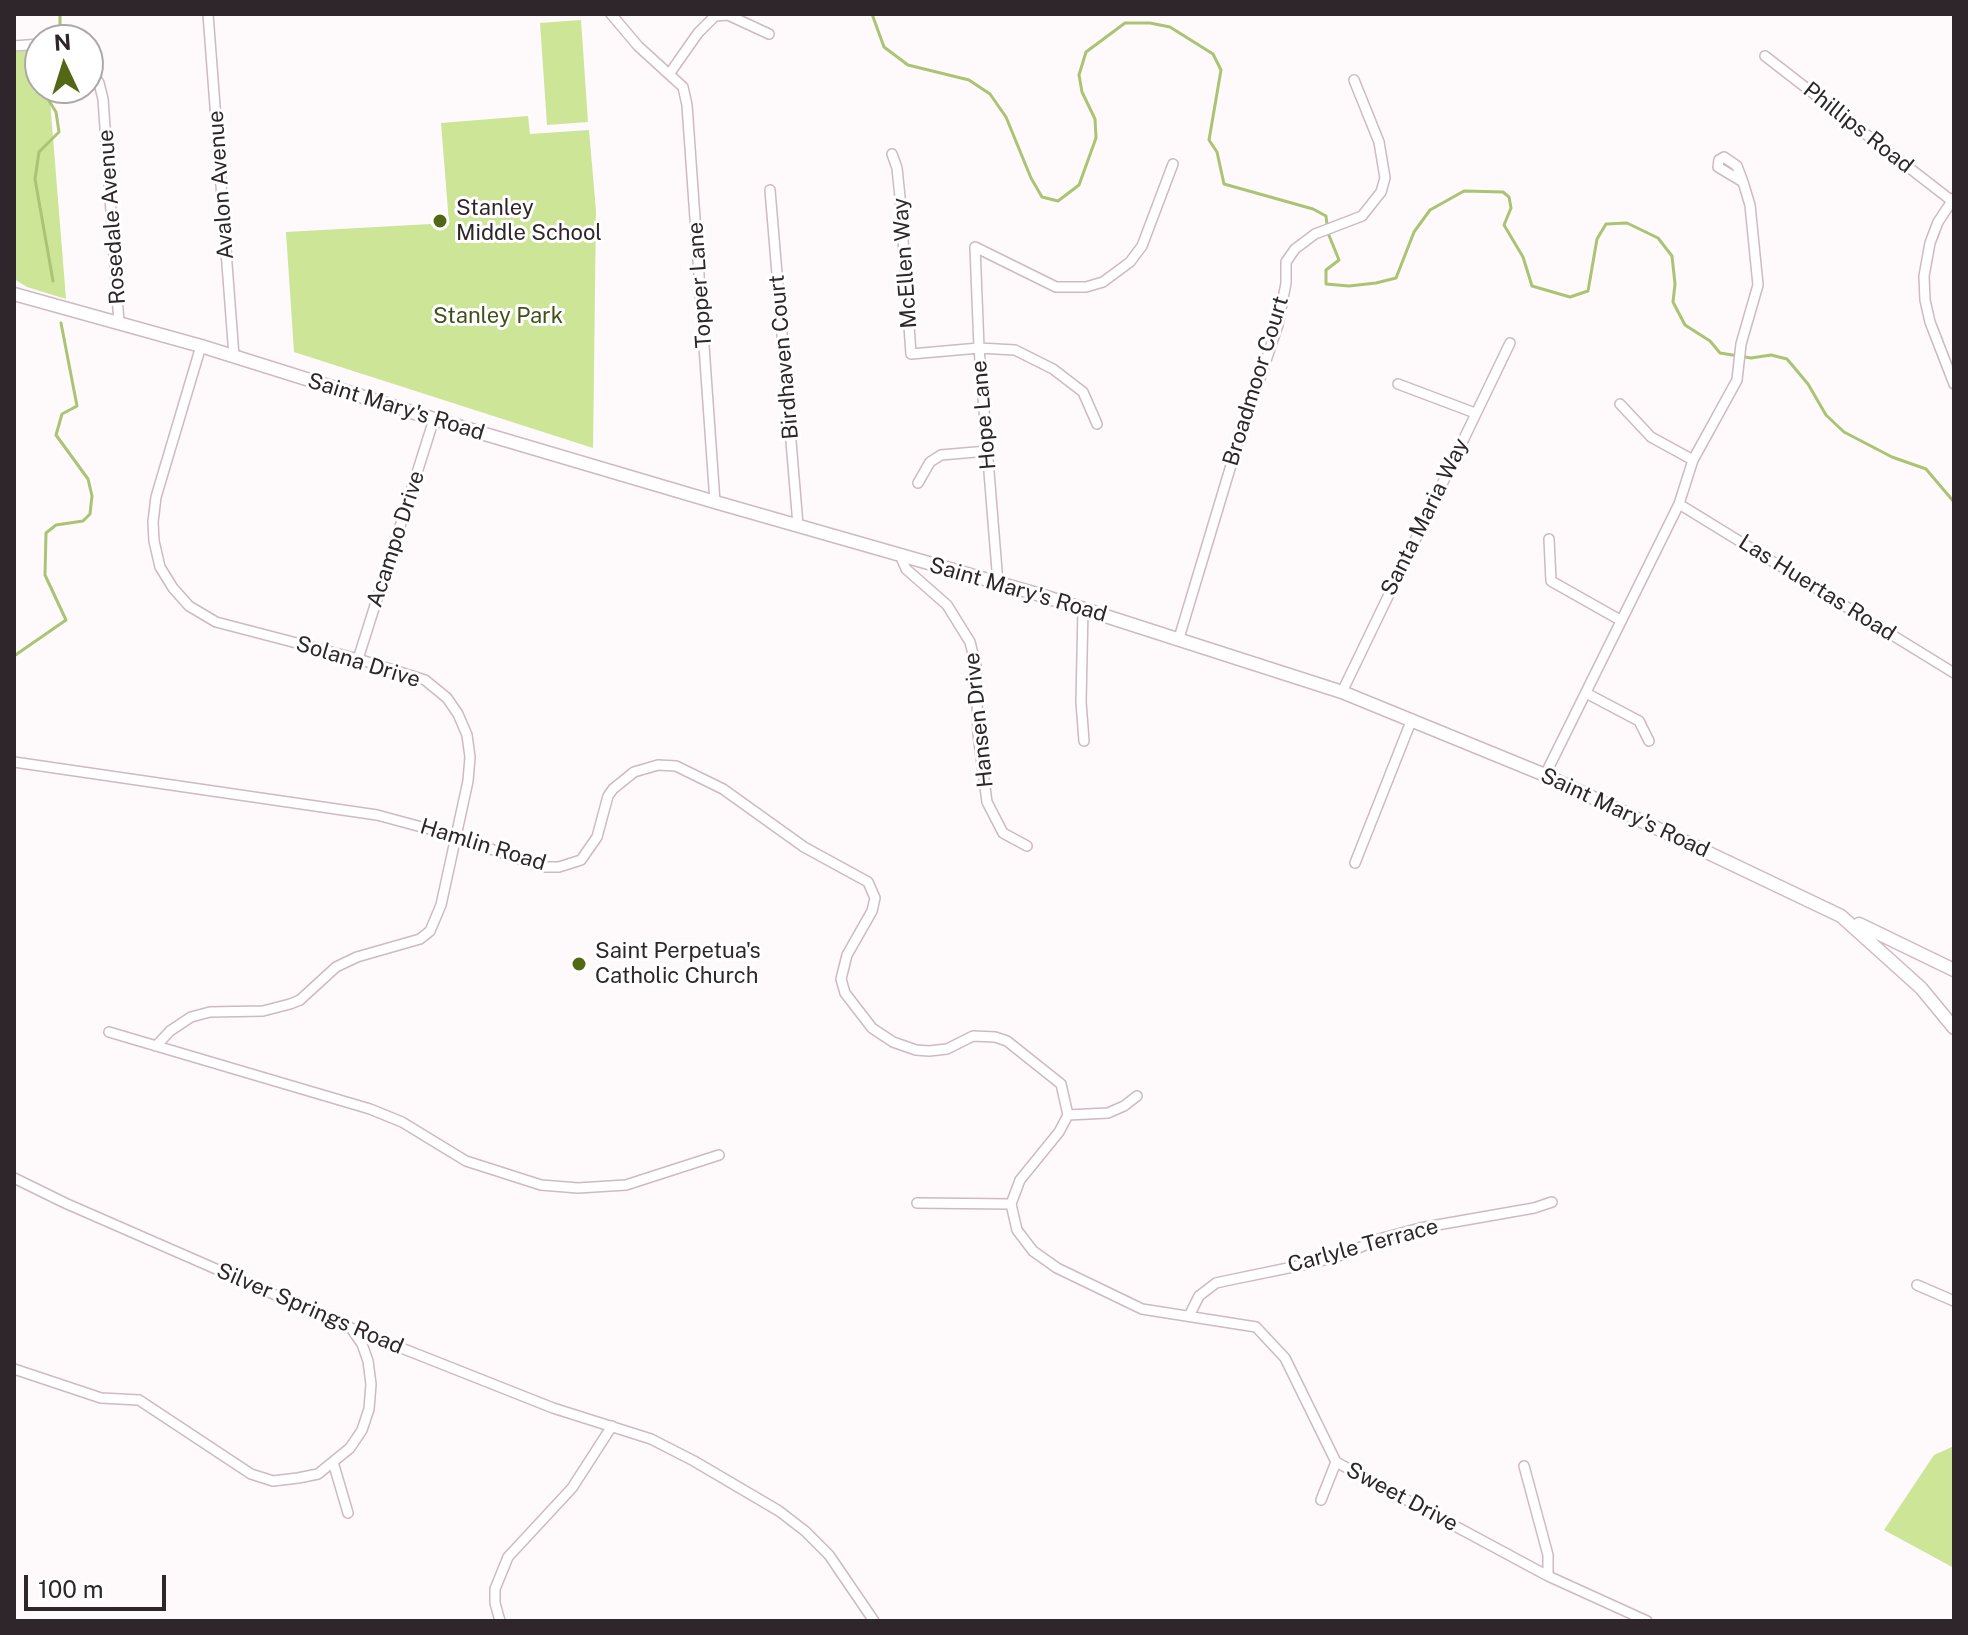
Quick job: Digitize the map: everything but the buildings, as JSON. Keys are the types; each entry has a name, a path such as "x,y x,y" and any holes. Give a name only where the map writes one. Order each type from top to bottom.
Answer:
{"street":[{"name":"Avalon Avenue","path":"208,14 234,356"},
{"path":"611,14 638,46 670,73 698,33 715,16 728,15 769,34"},
{"name":"Phillips Road","path":"1765,56 1953,200"},
{"name":"Topper Lane","path":"670,73 683,87 687,105 715,502"},
{"name":"Broadmoor Court","path":"1179,638 1235,452 1278,325 1286,283 1286,262 1295,249 1315,234 1362,216 1373,204 1385,178 1379,142 1354,80"},
{"name":"Rosedale Avenue","path":"103,104 119,323"},
{"name":"McEllen Way","path":"892,154 897,168 911,354 979,348"},
{"name":"Hope Lane","path":"998,583 979,348 975,247 1056,287 1086,287 1103,282 1130,262 1142,246 1173,164"},
{"path":"1545,775 1679,504 1693,460 1737,380 1741,344 1758,285 1750,205 1743,182"},
{"name":"Birdhaven Court","path":"770,190 798,525"},
{"path":"1953,200 1938,222 1930,243 1924,276 1930,322 1954,384"},
{"name":"Saint Mary's Road","path":"14,294 201,346 434,419 998,583 1342,692 1545,775 1841,916 1921,988 1954,1028"},
{"name":"Santa Maria Way","path":"1342,692 1510,343"},
{"name":"Solana Drive","path":"156,1046 170,1031 191,1017 210,1012 279,1009 300,1000 336,967 420,939 430,931 436,919 468,781 470,757 467,735 458,714 447,698 425,680 216,622 189,606 160,567 154,541 156,497 201,346"},
{"path":"979,348 1015,350 1053,369 1083,392 1097,424"},
{"path":"1398,384 1475,413"},
{"path":"1620,404 1651,437 1693,460"},
{"name":"Acampo Drive","path":"358,659 434,419"},
{"path":"918,483 930,462 941,455 987,451"},
{"name":"Las Huertas Road","path":"1679,504 1954,673"},
{"path":"1549,539 1551,581 1620,620"},
{"name":"Hansen Drive","path":"900,555 906,569 947,605 970,642 976,666 978,734 987,802 1003,833 1027,846"},
{"path":"1083,609 1081,702 1084,741"},
{"path":"1586,693 1639,721 1649,741"},
{"path":"1355,863 1412,719"},
{"name":"Hamlin Road","path":"14,762 377,815 544,867 568,865 581,860 597,837 608,796 622,780 642,768 676,766 723,789 804,847 868,882 875,898 872,911 847,955 841,979 845,993 857,1012 872,1028 893,1042 916,1050 947,1049 973,1036 1007,1041 1061,1084 1068,1115"},
{"path":"1841,916 1954,970"},
{"path":"109,1032 370,1109 402,1122 466,1161 541,1185 578,1188 626,1185 719,1155"},
{"path":"917,1203 1011,1204 1020,1180 1059,1132 1068,1115 1108,1113 1137,1096"},
{"name":"Silver Springs Road","path":"14,1178 351,1328 553,1408 651,1439 683,1455 779,1511 805,1531 829,1555 874,1621"},
{"name":"Carlyle Terrace","path":"1190,1314 1199,1296 1216,1283 1317,1262 1379,1239 1420,1228 1552,1202"},
{"name":"Sweet Drive","path":"1011,1204 1017,1230 1033,1251 1057,1268 1142,1309 1190,1314 1256,1327 1285,1358 1336,1462 1548,1576 1647,1621"},
{"path":"1917,1285 1954,1301"},
{"path":"14,1369 101,1398 139,1400 251,1474 273,1481 318,1474 350,1448 362,1430 369,1409 371,1384 362,1344 351,1328"},
{"path":"500,1621 495,1589 508,1557 572,1488 612,1426"},
{"path":"333,1462 348,1513"},
{"path":"1321,1500 1336,1462"},
{"path":"1524,1466 1548,1555 1548,1576"}],"green space":[{"path":"581,20 588,122 547,125 540,23"},
{"path":"24,51 24,104 50,104 66,299 27,287 14,279 14,52"},
{"name":"Stanley Park","path":"528,116 530,134 589,130 596,211 593,448 294,352 286,232 449,223 441,123"},
{"path":"1954,1446 1954,1568 1884,1530 1934,1455"}],"waterway":[{"path":"60,14 60,24"},
{"path":"872,14 884,47 908,65 969,80 990,94 1006,117 1042,197 1058,201 1079,185 1096,138 1095,119 1082,92 1079,75 1086,52 1125,23 1170,27 1213,54 1221,70 1209,140 1217,152 1224,184 1313,209 1326,216 1327,225"},
{"path":"51,104 56,112 59,132 39,152 35,179 53,281"},
{"path":"1328,233 1339,260 1326,270 1326,284 1349,286 1376,283 1396,278 1414,232 1430,210 1464,191 1503,192 1509,197 1511,208 1504,225 1523,257 1532,286 1570,297 1588,291 1597,239 1606,224 1627,223 1658,238 1672,256 1673,302 1685,325 1710,341 1720,353 1751,358 1771,355 1787,359 1808,384 1826,415 1844,432 1892,457 1926,469 1954,502"},
{"path":"14,656 66,620 45,575 46,533 56,525 83,521 90,514 92,496 88,479 56,435 62,414 77,406 61,323"}],"place":[{"name":"Stanley Middle School","path":"440,221"},
{"name":"Saint Perpetua's Catholic Church","path":"579,964"}]}
